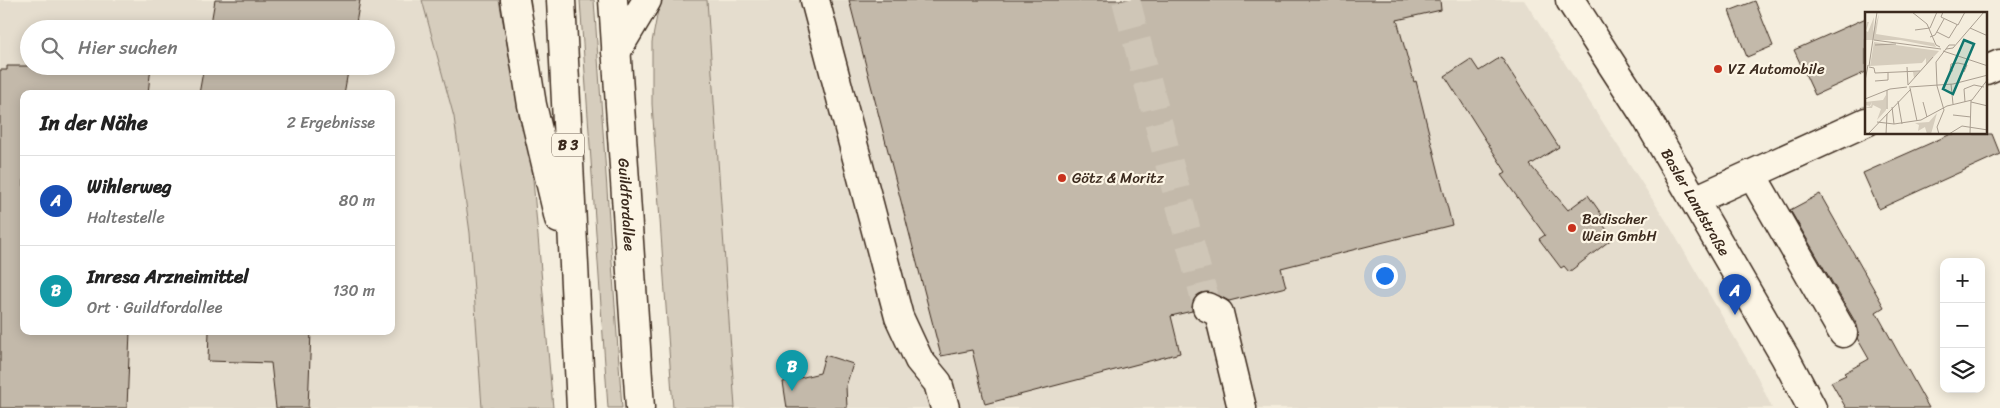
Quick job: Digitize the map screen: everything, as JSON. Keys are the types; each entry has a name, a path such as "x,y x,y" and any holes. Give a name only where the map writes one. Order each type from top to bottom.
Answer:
{"main road":[{"path":"515,0 532,105 575,289"},
{"name":"B 3","path":"561,0 581,408"},
{"name":"Guildfordallee","path":"613,0 640,408"},
{"path":"616,52 646,0"},
{"path":"815,0 899,317 919,360 938,383 944,408"},
{"name":"Basler Landstraße","path":"1570,0 1647,119 1785,357 1812,408"},
{"path":"1988,69 2000,64"},
{"path":"1695,200 1865,122"},
{"path":"1752,175 1843,334"},
{"path":"1207,307 1219,313 1242,408"}],"shaded area":[{"path":"0,0 422,0 454,117 470,233 482,408 0,408"},
{"path":"422,0 499,0 532,168 553,408 482,408 470,233 454,117"},
{"path":"580,0 594,0 622,408 608,408"},
{"path":"660,0 707,0 735,408 673,408 652,104 652,42"},
{"path":"707,0 1524,0 1667,222 1757,376 1772,408 735,408"}],"building":[{"path":"215,0 360,0 357,20 212,20"},
{"path":"849,0 1440,0 1441,10 1397,20 1414,82 1416,81 1452,225 1281,268 1286,287 1229,301 1207,291 1199,294 1193,300 1192,311 1171,316 1180,353 985,404 972,350 941,356"},
{"path":"1755,1 1773,46 1747,57 1729,11"},
{"path":"1865,18 1865,72 1815,95 1794,50"},
{"path":"1501,57 1559,147 1530,165 1568,210 1588,195 1602,215 1598,218 1613,238 1569,272 1564,266 1561,268 1539,239 1545,235 1501,175 1506,172 1445,76 1471,59 1479,71"},
{"path":"7,66 20,66 20,75 150,75 148,90 20,90 20,335 130,335 127,408 0,408 0,70 7,70"},
{"path":"202,75 347,75 345,90 200,90"},
{"path":"1992,134 2000,154 1879,209 1863,173 1949,135"},
{"path":"1820,194 1884,307 1876,312 1929,408 1846,408 1831,382 1846,375 1844,373 1869,359 1857,338 1859,333 1857,325 1790,210"},
{"path":"209,335 311,335 308,408 276,408 271,363 208,361"},
{"path":"825,355 853,364 846,386 847,408 787,408 783,382 820,373"}],"tunnel":[{"path":"1126,0 1207,307"}],"place":[{"name":"VZ Automobile","path":"1718,69"},
{"name":"Götz & Moritz","path":"1062,178"},
{"name":"Badischer Wein GmbH","path":"1572,228"},
{"name":"Wihlerweg","path":"1735,315"},
{"name":"Inresa Arzneimittel","path":"792,391"}]}
